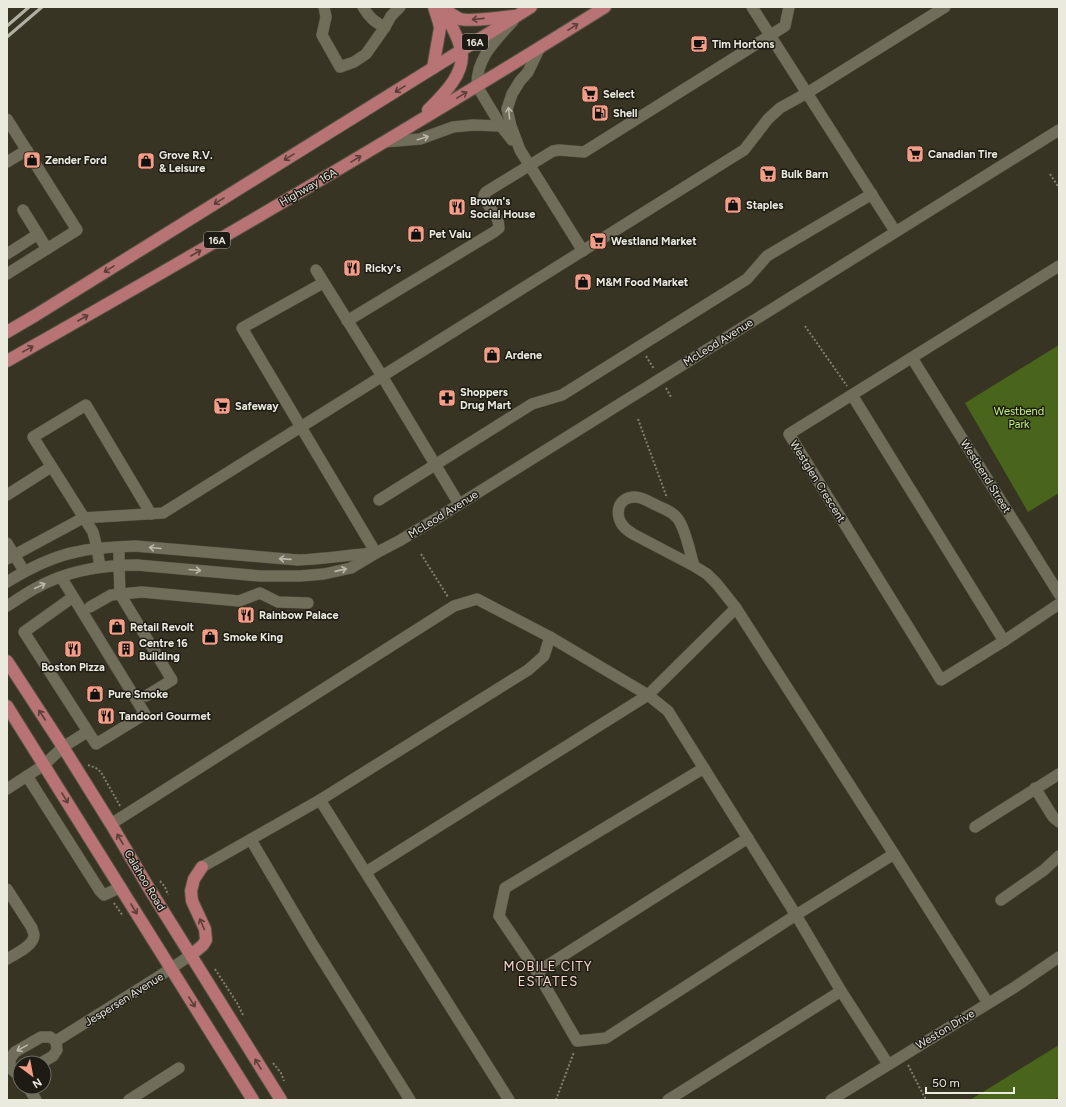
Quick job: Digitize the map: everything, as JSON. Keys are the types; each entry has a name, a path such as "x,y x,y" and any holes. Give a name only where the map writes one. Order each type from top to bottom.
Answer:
{"main road":[{"path":"433,68 440,28 434,7"},
{"path":"441,7 449,13 465,20 517,16"},
{"path":"417,123 459,73 462,50 452,26 441,7"},
{"name":"16A","path":"7,332 531,7"},
{"name":"Highway 16A","path":"7,361 179,263 417,123 605,7"},
{"name":"Calahoo Road","path":"7,661 111,824 147,885 281,1100"},
{"path":"7,706 253,1100"},
{"path":"191,955 203,945 206,940 204,929 192,901 191,890 194,879 202,867"}],"street":[{"path":"324,7 326,18 322,35 340,67 354,62 366,54 391,16 400,7"},
{"path":"363,7 376,23 385,27"},
{"path":"752,7 895,232"},
{"path":"347,321 499,228 498,220 484,198 486,192 553,151 584,152 785,26 789,7"},
{"path":"10,556 83,518 162,513 744,150 768,119 780,108 807,93 945,7"},
{"path":"517,16 494,42 481,61 477,78 477,86 501,126 530,165 583,251"},
{"path":"520,150 511,126 507,109 512,94 528,72 540,47"},
{"path":"7,119 77,230 7,274"},
{"path":"384,142 420,139 453,127 473,125 501,126"},
{"name":"McLeod Avenue","path":"7,606 36,587 61,577 100,567 137,565 260,576 300,576 324,574 351,568 399,541 459,504 1059,130"},
{"path":"7,162 27,150"},
{"path":"379,500 532,404 562,394 575,386 747,279 768,256 872,194"},
{"path":"23,210 47,249"},
{"path":"7,254 38,234"},
{"name":"Westglen Crescent","path":"1059,266 789,434 941,680 1004,641 1059,604"},
{"path":"316,270 459,504"},
{"path":"323,283 242,328 376,553"},
{"name":"Westbend Street","path":"912,358 1059,594"},
{"path":"852,395 1004,641"},
{"path":"100,567 93,532 33,437 86,404 151,514"},
{"path":"7,495 51,467"},
{"path":"694,566 682,525 678,518 672,513 635,497 628,498 623,501 619,506 618,512 620,520 625,528 633,534 707,574 736,608 988,1003"},
{"path":"7,543 10,556 24,571"},
{"name":"McLeod Avenue","path":"7,582 24,571 48,561 75,552 97,548 135,546 298,560 324,559 376,553"},
{"path":"120,547 120,594 172,680 146,696"},
{"path":"260,593 261,557"},
{"path":"61,577 145,714 96,744 24,632 73,597"},
{"path":"90,607 111,595 142,592 238,601 260,593 278,602 308,603"},
{"path":"111,824 454,606 477,599 550,637 648,695 668,711 796,915 841,991 888,1064"},
{"path":"366,872 648,695 736,608"},
{"path":"202,867 320,800 528,670 544,656 550,637"},
{"path":"7,789 44,765 63,748 87,732"},
{"path":"704,768 506,888 499,916 537,972 578,1041 606,1038 796,915 894,854"},
{"path":"975,827 1059,774"},
{"path":"27,776 104,895 121,887"},
{"path":"1035,788 1053,817 1059,822"},
{"path":"320,800 509,1100"},
{"path":"537,972 748,838"},
{"path":"251,840 317,951 410,1100"},
{"path":"1001,900 1044,870 1059,856"},
{"path":"7,889 32,928 34,935 29,946 7,959"},
{"name":"Jespersen Avenue","path":"56,1042 172,969 191,955"},
{"name":"Weston Drive","path":"831,1100 1015,987 1059,957"},
{"path":"668,1100 841,991"},
{"path":"13,1055 15,1052 41,1037 50,1037 56,1042 57,1050 52,1057"},
{"path":"12,1056 10,1059 10,1068 12,1070"},
{"path":"129,1100 179,1068"}],"path":[{"path":"1050,174 1059,188"},
{"path":"805,326 852,395"},
{"path":"638,418 672,513"},
{"path":"421,554 454,606"},
{"path":"556,1100 578,1041"},
{"path":"903,1055 926,1100"}],"green space":[{"name":"Westbend Park","path":"1059,345 1059,493 1028,512 965,403"},
{"path":"1059,1045 1059,1097 1054,1100 970,1100"}],"railway":[{"path":"7,26 29,7"},
{"path":"7,37 42,7"}],"place":[{"name":"Tim Hortons","path":"699,44"},
{"name":"Select","path":"590,94"},
{"name":"Shell","path":"600,113"},
{"name":"Canadian Tire","path":"915,154"},
{"name":"Zender Ford","path":"32,160"},
{"name":"Grove R.V. & Leisure","path":"146,161"},
{"name":"Bulk Barn","path":"768,174"},
{"name":"Staples","path":"733,205"},
{"name":"Brown's Social House","path":"457,207"},
{"name":"Pet Valu","path":"416,234"},
{"name":"Westland Market","path":"598,241"},
{"name":"Ricky's","path":"352,268"},
{"name":"M&M Food Market","path":"583,282"},
{"name":"Ardene","path":"492,355"},
{"name":"Shoppers Drug Mart","path":"447,398"},
{"name":"Safeway","path":"222,406"},
{"name":"Rainbow Palace","path":"246,615"},
{"name":"Retail Revolt","path":"117,627"},
{"name":"Smoke King","path":"210,637"},
{"name":"Boston Pizza","path":"73,649"},
{"name":"Centre 16 Building","path":"126,649"},
{"name":"Pure Smoke","path":"95,694"},
{"name":"Tandoori Gourmet","path":"106,716"}],"district":[{"name":"MOBILE CITY ESTATES","path":"548,974"}]}
